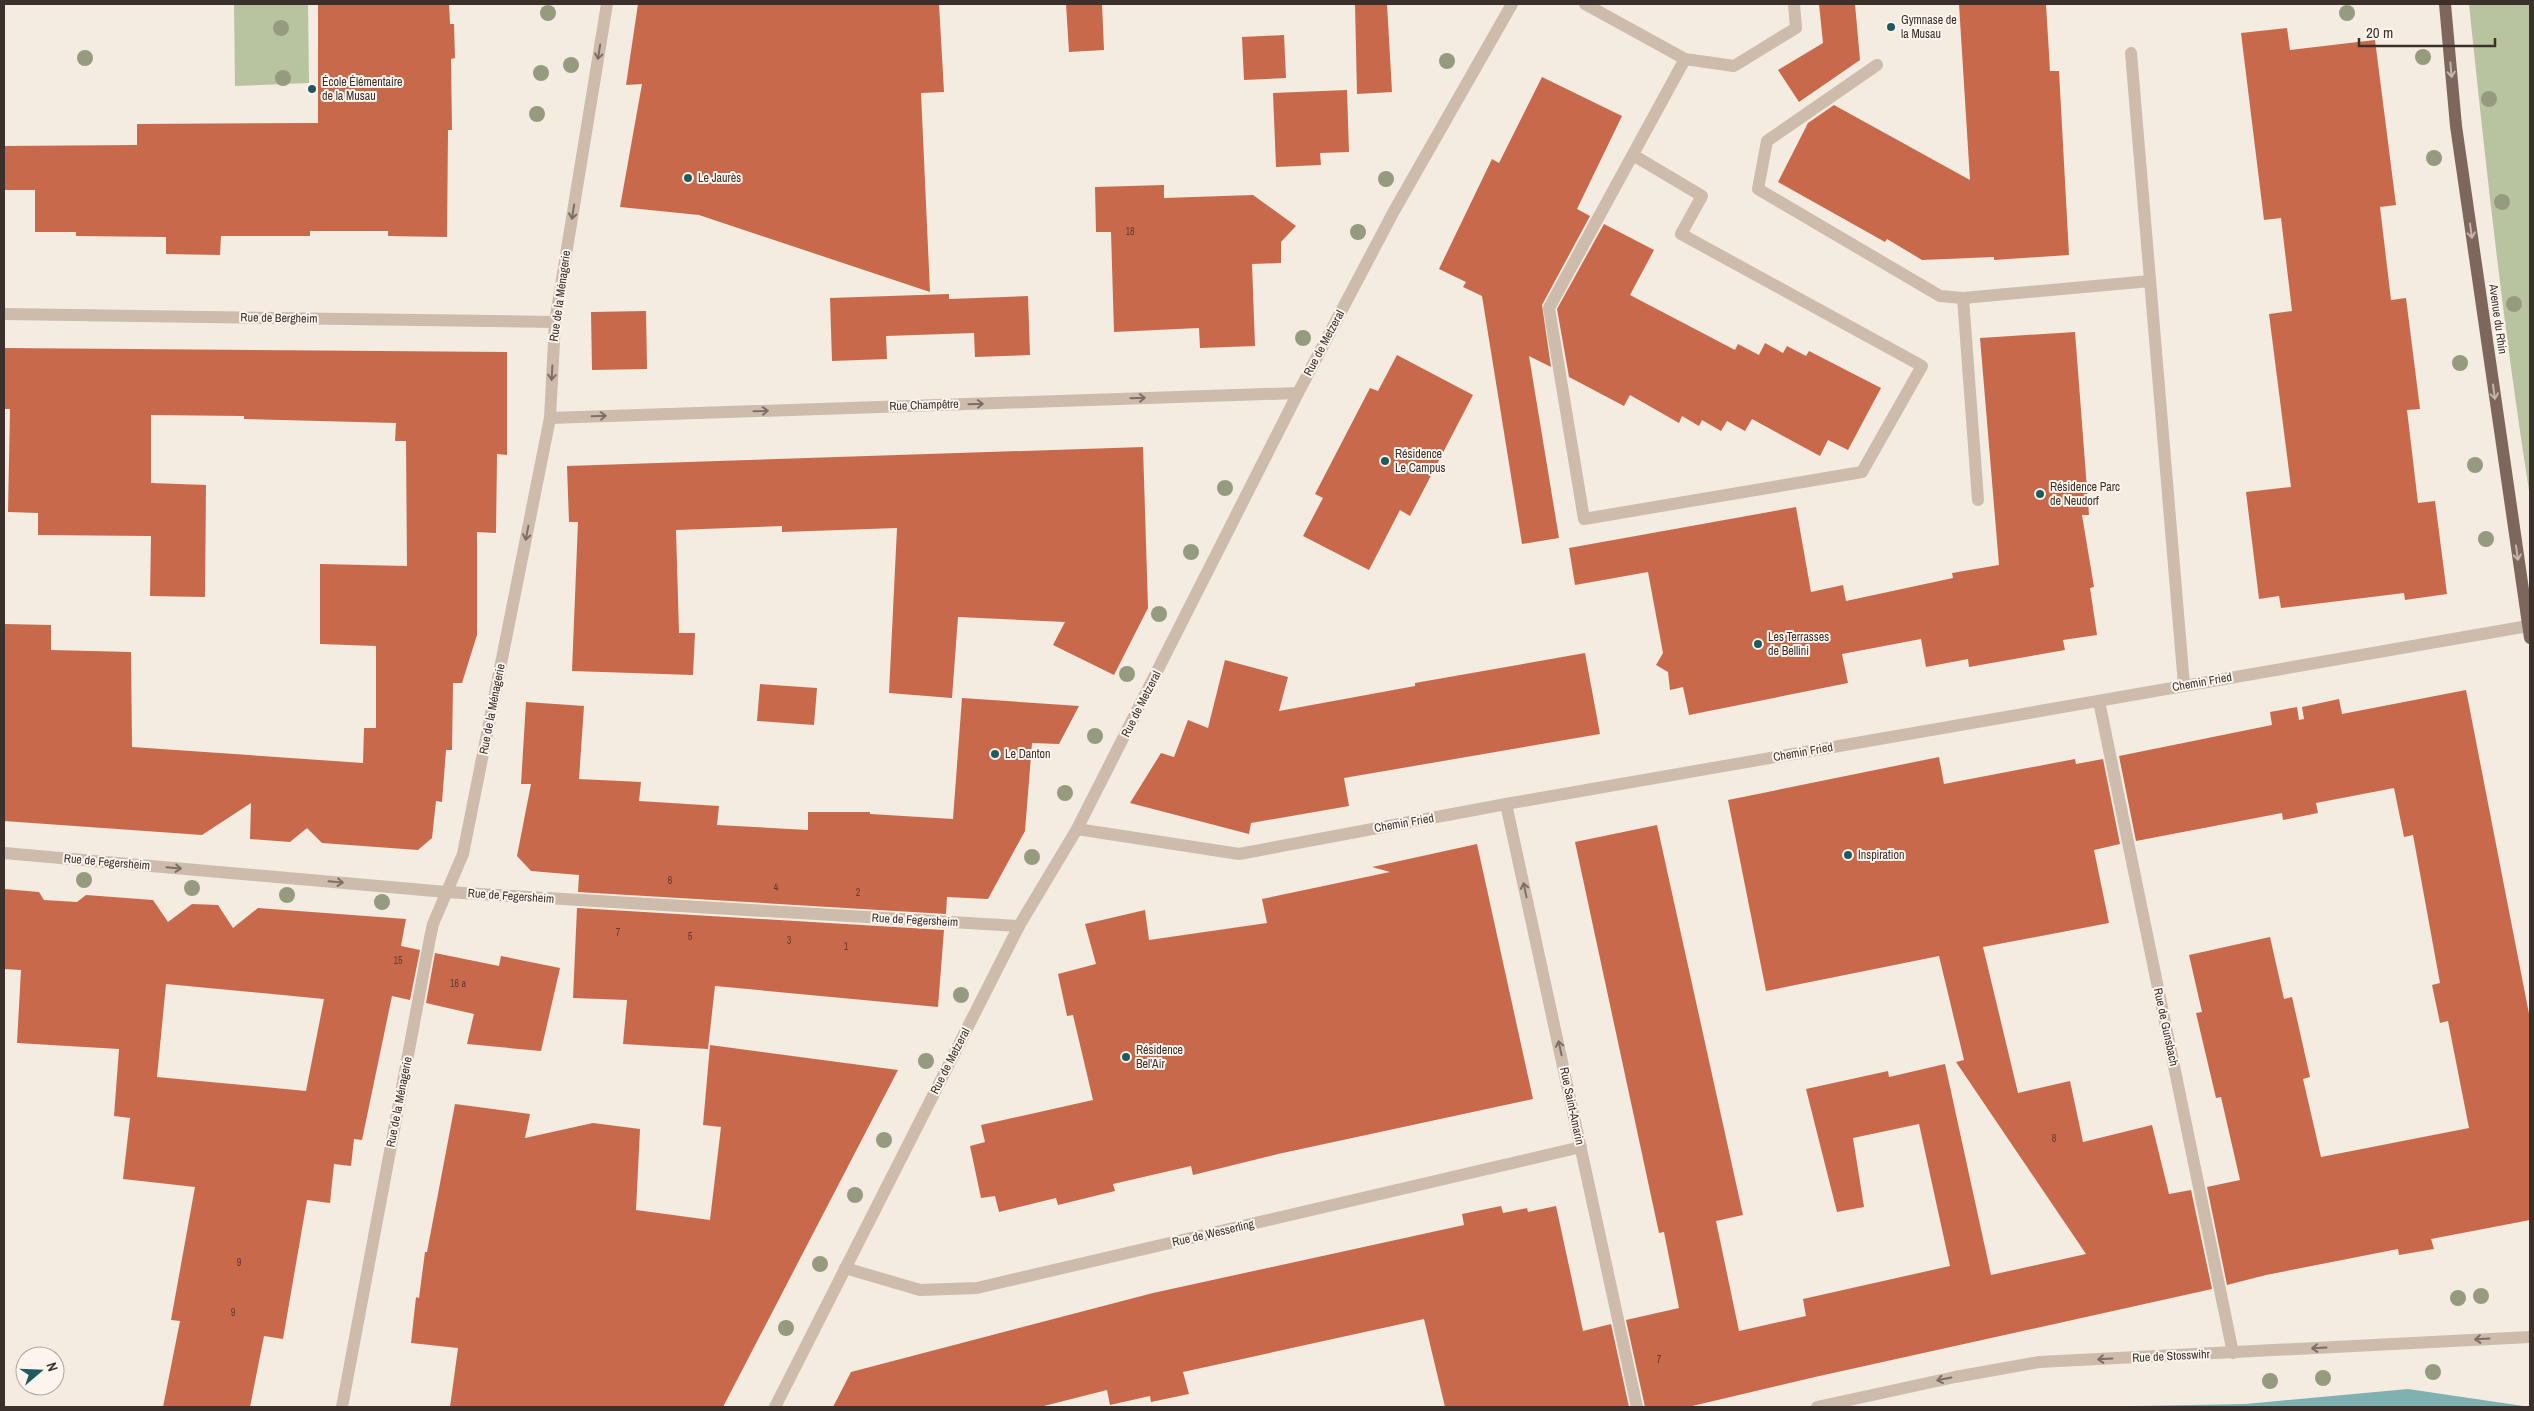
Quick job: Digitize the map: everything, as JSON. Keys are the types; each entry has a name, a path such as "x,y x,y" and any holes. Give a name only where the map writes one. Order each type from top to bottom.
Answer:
{"main road":[{"name":"Avenue du Rhin","path":"2445,4 2456,126 2529,632"}],"street":[{"name":"Rue de la Ménagerie","path":"342,1407 430,938 433,924 463,854 550,418 555,322 606,4"},
{"name":"Rue de Metzeral","path":"775,1407 1019,926 1077,829 1298,393 1394,210 1512,4"},
{"path":"1585,4 1685,59 1734,66 1796,28 1794,4"},
{"path":"2131,53 2184,685"},
{"path":"1633,155 1702,196 1681,234 1922,366 1862,472 1584,519 1549,308 1685,59"},
{"path":"1877,65 1767,141 1758,189 1940,296 1962,298 2150,281"},
{"path":"1962,298 1978,500"},
{"name":"Rue de Bergheim","path":"4,314 555,322"},
{"name":"Rue Champêtre","path":"550,418 1298,393"},
{"name":"Chemin Fried","path":"1077,829 1239,854 1506,804 2184,685 2529,632"},
{"name":"Rue de Gunsbach","path":"2099,701 2233,1353"},
{"name":"Rue Saint-Amarin","path":"1506,804 1637,1407"},
{"name":"Rue de Fegersheim","path":"4,853 446,892 1019,926"},
{"name":"Rue de Wesserling","path":"845,1268 920,1290 977,1288 1581,1147"},
{"name":"Rue de Stosswihr","path":"1817,1407 1955,1377 2040,1362 2530,1337"}],"green space":[{"path":"234,4 308,4 309,83 235,86"},
{"path":"2469,4 2530,4 2530,497 2504,312"}],"water":[{"path":"2408,1389 2530,1407 2078,1407 2246,1404"}],"building":[{"path":"318,4 449,4 450,24 454,24 455,58 451,59 452,130 448,130 447,237 388,236 388,231 310,231 310,236 221,236 220,255 166,254 166,237 76,236 76,232 35,232 35,190 4,190 4,146 137,145 137,124 318,123"},
{"path":"638,4 939,4 944,92 921,93 930,292 699,215 620,207 642,84 626,85"},
{"path":"1066,4 1102,4 1104,50 1069,52"},
{"path":"1355,4 1387,4 1392,92 1357,94"},
{"path":"1819,4 1855,4 1860,60 1799,102 1778,70 1823,43"},
{"path":"1959,4 2046,4 2050,71 2059,71 2069,255 1994,260 1994,257 1922,260 1887,239 1885,242 1778,182 1808,123 1834,105 1970,180"},
{"path":"2287,28 2290,50 2375,40 2396,205 2380,207 2391,300 2406,298 2420,409 2407,410 2418,503 2435,501 2447,594 2405,600 2404,593 2281,608 2279,596 2259,599 2246,492 2291,487 2269,314 2292,311 2281,218 2264,220 2241,33"},
{"path":"1284,35 1286,78 1244,80 1242,37"},
{"path":"1542,77 1622,116 1577,209 1590,216 1542,305 1551,367 1529,356 1559,538 1522,544 1482,296 1463,287 1466,282 1439,269 1492,159 1499,163"},
{"path":"1347,90 1349,152 1320,153 1321,165 1276,167 1273,93"},
{"path":"1164,185 1164,198 1253,195 1296,226 1281,242 1281,263 1252,264 1255,346 1200,348 1199,328 1114,332 1111,232 1096,232 1095,187"},
{"path":"1604,224 1654,250 1630,295 1735,350 1738,344 1759,355 1765,343 1783,353 1787,346 1806,356 1809,351 1881,388 1848,450 1828,440 1820,456 1752,419 1745,431 1727,421 1721,431 1702,420 1699,426 1682,416 1679,423 1630,395 1624,406 1569,377 1557,309"},
{"path":"949,294 949,299 1028,296 1030,355 975,357 974,333 886,336 887,359 832,361 830,298"},
{"path":"646,311 647,369 592,370 591,312"},
{"path":"2075,332 2089,515 2082,515 2094,587 2090,588 2097,635 2063,640 2065,650 1969,667 1968,659 1926,667 1921,639 1842,654 1848,683 1689,715 1683,687 1670,690 1668,672 1656,665 1663,653 1648,572 1575,585 1569,548 1796,507 1811,592 1843,585 1846,601 1953,578 1952,573 1999,565 1980,338"},
{"path":"4,348 507,352 507,455 497,454 496,533 477,532 477,635 462,683 453,683 452,750 446,750 442,802 436,801 432,838 418,850 322,843 307,828 290,842 250,839 251,803 202,835 4,821 4,624 51,625 51,650 131,652 132,747 363,763 364,728 376,728 376,646 320,644 320,564 407,566 406,441 395,441 396,423 244,419 244,416 151,415 151,483 206,485 205,597 150,596 151,536 38,535 38,513 8,512 10,409 4,409"},
{"name":"Résidence Le Campus","path":"1397,355 1473,395 1410,516 1400,510 1369,570 1303,536 1323,498 1315,494 1370,388 1378,391"},
{"path":"1143,447 1148,608 1114,675 1053,645 1065,622 958,617 952,698 889,693 897,528 782,532 782,526 676,530 679,633 695,633 693,675 572,671 578,522 569,522 567,466"},
{"path":"1585,653 1600,734 1344,778 1349,806 1251,823 1249,834 1130,803 1161,753 1174,757 1188,720 1208,728 1225,660 1288,677 1279,711 1415,686 1415,683"},
{"path":"760,684 817,688 814,725 757,721"},
{"path":"2466,690 2530,1019 2530,1220 2431,1239 2434,1249 2399,1255 2398,1249 2266,1275 2227,1285 2207,1187 2240,1180 2221,1097 2216,1098 2196,1013 2202,1012 2189,955 2270,937 2284,999 2292,997 2310,1077 2303,1079 2321,1157 2469,1128 2448,1021 2440,1023 2432,985 2440,983 2413,835 2404,837 2394,788 2316,803 2318,813 2283,820 2282,813 2136,841 2119,756 2272,725 2270,712 2297,707 2299,720 2304,719 2302,707 2339,699 2342,714"},
{"path":"962,698 1079,706 1059,744 1032,743 1025,831 988,899 947,897 946,914 578,892 579,875 531,871 517,856 531,784 521,784 526,702 584,706 579,779 641,782 639,801 719,806 717,825 808,830 808,812 870,812 870,814 953,819"},
{"path":"1939,757 1944,784 2075,759 2076,764 2103,759 2120,844 2094,850 2109,923 1983,947 2018,1093 2070,1081 2083,1142 2152,1125 2169,1194 2191,1190 2212,1289 1688,1407 1645,1407 1626,1320 1679,1308 1664,1232 1659,1233 1575,842 1657,825 1743,1215 1716,1221 1739,1331 1806,1316 1803,1299 1950,1266 1919,1124 1853,1138 1864,1207 1837,1212 1806,1089 1888,1071 1889,1077 1945,1064 1991,1275 2086,1254 1956,1062 1964,1060 1939,956 1766,991 1728,800"},
{"path":"1477,844 1533,1099 1278,1154 1193,1175 1191,1166 1113,1184 1115,1191 1058,1205 1056,1198 999,1212 995,1196 981,1198 970,1146 985,1142 981,1125 1093,1100 1073,1015 1067,1016 1058,974 1096,964 1085,924 1145,910 1149,940 1267,923 1262,899 1390,872 1372,867"},
{"path":"4,889 39,892 44,900 77,902 86,895 153,900 168,922 192,904 218,905 233,928 258,908 406,919 401,946 420,950 410,1000 392,996 362,1140 354,1139 351,1166 334,1164 330,1203 307,1200 283,1339 264,1336 250,1407 163,1407 180,1321 171,1320 195,1187 123,1179 130,1118 114,1116 119,1049 17,1043 21,970 4,969","holes":["166,984 324,999 306,1091 157,1077"]},
{"path":"577,908 944,930 938,1007 715,986 708,1049 623,1044 627,1000 573,998"},
{"path":"435,953 499,966 501,956 560,968 541,1051 467,1044 474,1014 426,1003"},
{"path":"710,1045 898,1070 723,1407 450,1407 458,1348 411,1343 416,1297 419,1298 425,1252 427,1252 455,1104 530,1114 525,1138 593,1123 640,1129 636,1210 710,1220 721,1127 703,1125"},
{"path":"1501,1206 1503,1213 1527,1208 1528,1212 1556,1206 1583,1331 1611,1324 1629,1407 1445,1407 1424,1319 1183,1372 1189,1394 1151,1402 1150,1396 1110,1405 1107,1390 1040,1407 833,1407 851,1372 1153,1293 1464,1225 1462,1214"}],"place":[{"name":"Gymnase de la Musau","path":"1891,27"},
{"name":"École Élémentaire de la Musau","path":"312,89"},
{"name":"Le Jaurès","path":"688,178"},
{"name":"Résidence Le Campus","path":"1385,461"},
{"name":"Résidence Parc de Neudorf","path":"2040,494"},
{"name":"Les Terrasses de Bellini","path":"1758,644"},
{"name":"Le Danton","path":"995,754"},
{"name":"Inspiration","path":"1848,855"},
{"name":"Résidence Bel'Air","path":"1126,1057"}]}
